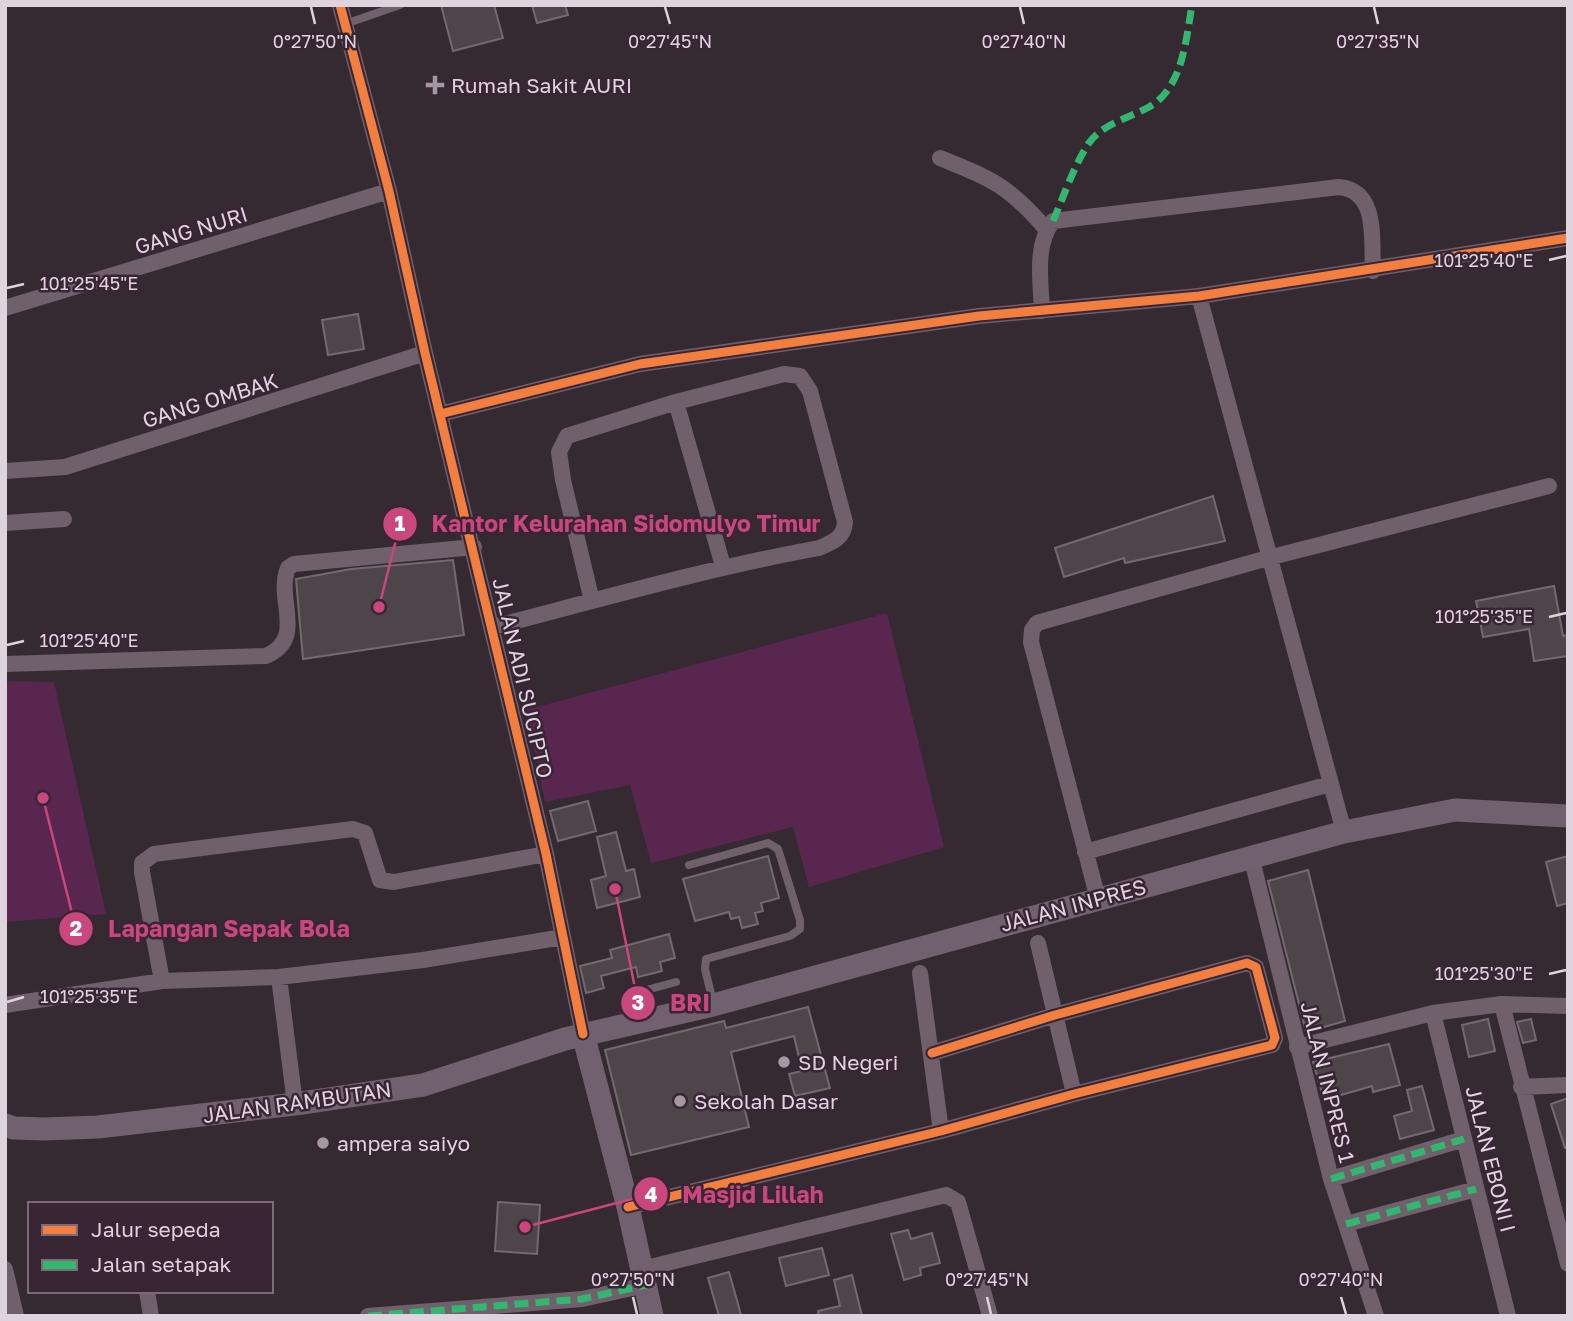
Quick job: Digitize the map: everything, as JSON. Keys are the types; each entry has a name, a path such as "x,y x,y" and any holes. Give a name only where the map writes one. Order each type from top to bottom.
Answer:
{"main road":[{"name":"JALAN INPRES","path":"583,1034 713,1005 1344,831 1455,810 1568,816"},
{"name":"JALAN RAMBUTAN","path":"8,1127 98,1127 295,1104 423,1085 583,1034"},
{"name":"JALAN ADI SUCIPTO","path":"583,1034 628,1207 652,1316"}],"street":[{"name":"JALAN ADI SUCIPTO","path":"341,5 389,191 425,354 547,854 583,1034"},
{"path":"940,158 993,179 1027,208 1046,229"},
{"path":"1042,311 1041,260 1046,229 1052,221 1339,187 1353,189 1361,194 1371,222 1373,271"},
{"name":"GANG NURI","path":"5,308 389,191"},
{"path":"440,414 640,364 939,321 1199,296 1568,239"},
{"path":"1199,296 1344,831"},
{"name":"GANG OMBAK","path":"5,471 65,467 425,354"},
{"path":"493,627 592,601 723,566 819,548 834,542 844,530 810,391 800,376 784,374 676,402 567,436 559,452 592,601"},
{"path":"676,402 723,566"},
{"path":"1098,899 1031,642 1032,629 1037,623 1268,558 1549,486"},
{"path":"5,523 64,519"},
{"path":"5,664 267,656 283,645 289,633 285,578 288,568 294,564 474,547"},
{"path":"1085,852 1330,784"},
{"path":"162,981 142,872 142,863 154,854 353,829 365,833 369,840 380,880 394,882 547,854"},
{"name":"JALAN INPRES 1","path":"1251,856 1331,1179 1376,1316"},
{"path":"5,1005 162,981 279,977 423,960 563,937"},
{"path":"1038,943 1074,1094"},
{"path":"628,1207 941,1131 1074,1094 1237,1056 1272,1045 1275,1038 1256,967 1247,963 1055,1015 932,1053"},
{"path":"920,974 941,1131"},
{"path":"279,977 295,1104"},
{"path":"1297,1047 1433,1013 1502,1004 1568,1006"},
{"path":"1502,1004 1568,1264"},
{"name":"JALAN EBONI I","path":"1433,1013 1508,1316"},
{"path":"1521,1087 1568,1085"},
{"path":"1331,1179 1464,1139"},
{"path":"1346,1224 1476,1189"},
{"path":"369,1316 582,1299 644,1277 946,1195 958,1202 990,1316"},
{"path":"5,1269 16,1316"},
{"path":"147,1293 151,1316"}],"lane":[{"path":"345,24 400,5"},
{"path":"689,865 768,843 773,844 778,849 800,920 800,929 790,936 706,959 713,1005"},
{"path":"635,1022 628,995 676,982"}],"shaded area":[{"path":"887,613 944,847 809,887 793,827 651,863 630,785 545,802 526,710"},
{"path":"5,681 54,682 106,914 5,922"}],"building":[{"path":"441,5 494,5 503,38 453,51"},
{"path":"532,5 565,5 568,15 537,23"},
{"path":"358,314 364,349 328,355 322,320"},
{"path":"1213,496 1225,541 1125,563 1124,558 1064,577 1055,548"},
{"path":"453,560 464,635 303,659 296,579 351,569"},
{"path":"1554,586 1563,636 1568,635 1568,656 1534,661 1529,629 1483,637 1476,601"},
{"path":"588,801 596,831 558,841 550,811"},
{"path":"616,832 626,871 634,869 640,897 597,908 591,880 606,876 597,837"},
{"path":"768,856 779,898 761,903 763,911 755,913 758,924 742,928 739,917 731,919 729,912 695,921 683,879"},
{"path":"1568,856 1568,903 1557,906 1546,862"},
{"path":"1308,870 1345,1021 1306,1032 1268,881"},
{"path":"669,934 675,958 660,962 662,971 638,977 636,967 601,976 604,988 586,993 580,966 612,958 610,950"},
{"name":"Sekolah Dasar","path":"808,1007 830,1088 795,1096 789,1074 802,1071 794,1036 731,1052 749,1127 631,1155 605,1050 724,1021 726,1028"},
{"path":"1488,1019 1495,1051 1469,1057 1462,1025"},
{"path":"1531,1019 1536,1040 1523,1043 1517,1022"},
{"path":"1389,1044 1400,1085 1373,1092 1372,1086 1324,1100 1313,1062"},
{"path":"1422,1086 1434,1130 1400,1139 1394,1116 1412,1111 1407,1090"},
{"path":"1568,1098 1568,1147 1565,1148 1551,1104"},
{"path":"498,1202 540,1205 537,1254 495,1251"},
{"path":"908,1230 911,1239 932,1233 940,1263 920,1268 921,1275 904,1280 891,1234"},
{"path":"822,1248 829,1275 786,1286 779,1258"},
{"path":"729,1272 741,1316 719,1316 708,1278"},
{"path":"852,1275 862,1316 819,1316 818,1311 840,1306 834,1280"}],"marked path":[{"path":"1053,221 1079,161 1095,136 1109,126 1149,107 1169,88 1181,62 1192,5"},
{"path":"1331,1179 1464,1139"},
{"path":"1346,1224 1476,1189"},
{"path":"368,1316 582,1299 646,1285"}],"cycle path":[{"path":"340,5 389,191 425,353 546,854 583,1034"},
{"path":"440,414 640,364 979,316 1199,296 1568,238"},
{"path":"628,1207 941,1131 1074,1094 1272,1045 1275,1038 1256,967 1247,963 1055,1015 932,1053"}],"place":[{"name":"Rumah Sakit AURI","path":"435,85"},
{"name":"Kantor Kelurahan Sidomulyo Timur","path":"379,607"},
{"name":"Lapangan Sepak Bola","path":"43,798"},
{"name":"BRI","path":"615,889"},
{"name":"SD Negeri","path":"784,1062"},
{"name":"Sekolah Dasar","path":"680,1101"},
{"name":"ampera saiyo","path":"323,1143"},
{"name":"Masjid Lillah","path":"525,1227"}]}
